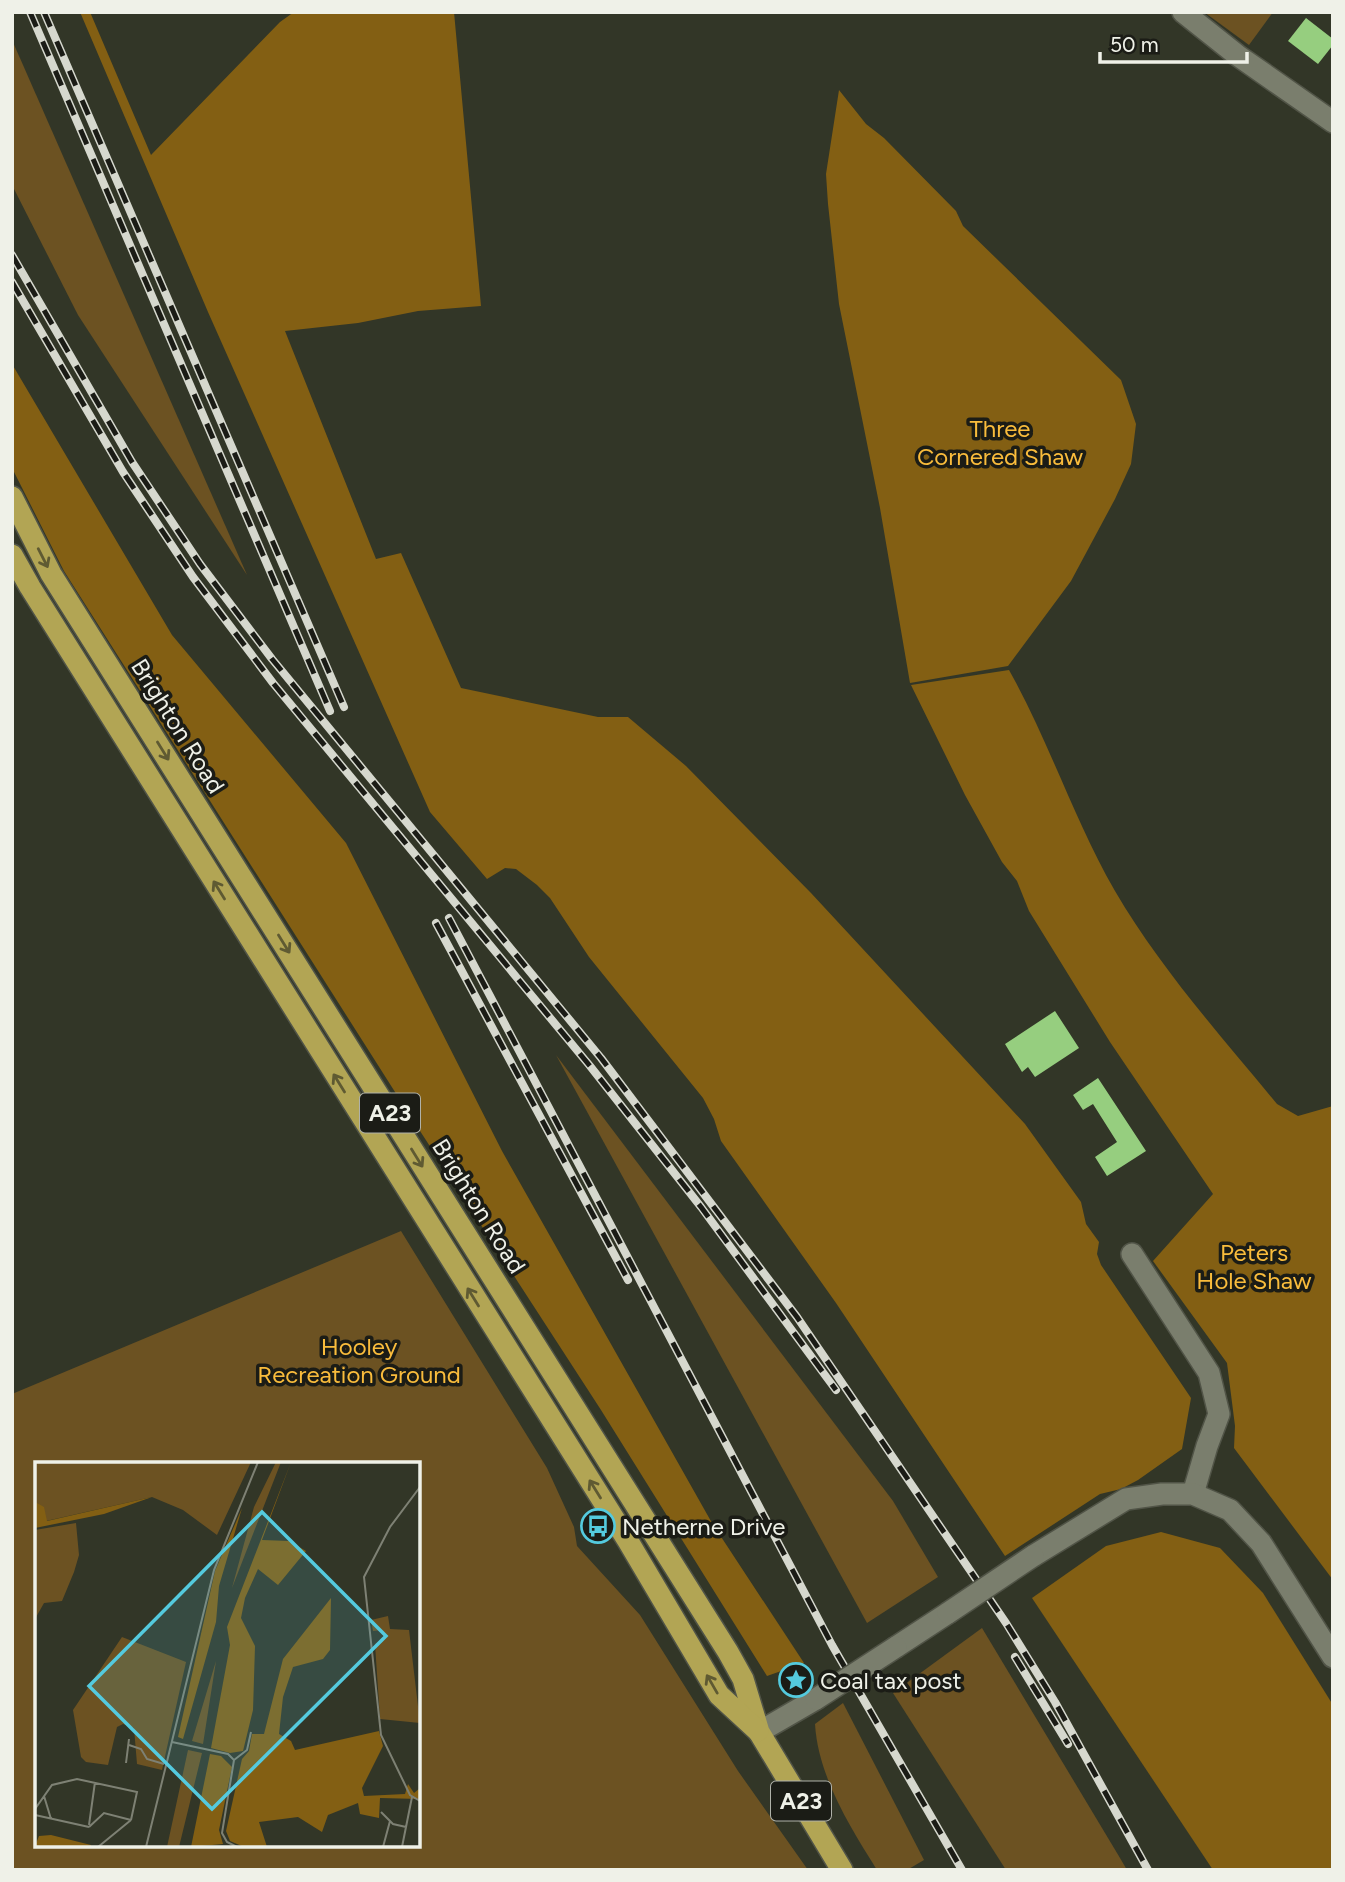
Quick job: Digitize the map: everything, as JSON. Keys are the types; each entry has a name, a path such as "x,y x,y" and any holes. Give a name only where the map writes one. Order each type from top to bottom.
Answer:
{"highway":[{"name":"Brighton Road","path":"12,497 51,574 727,1652 743,1679 759,1732 842,1870"},
{"name":"Brighton Road","path":"12,555 436,1238 628,1541 719,1695 759,1732"}],"street":[{"path":"1183,12 1237,55 1333,122"},
{"path":"1132,1254 1209,1373 1219,1414 1193,1494"},
{"path":"759,1732 816,1699 1033,1556 1126,1499 1162,1494 1193,1494 1230,1510 1261,1543 1333,1657"}],"green space":[{"path":"80,12 90,12 151,155 280,22 294,12 454,12 481,306 418,311 358,323 285,331 376,559 401,553 461,688 598,717 628,717 686,766 811,893 1025,1124 1081,1202 1086,1224 1099,1242 1097,1254 1101,1265 1191,1398 1182,1449 1138,1480 1121,1489 1100,1494 1005,1556 836,1303 721,1141 703,1098 589,957 550,898 516,869 505,868 487,879 430,812 208,312"},
{"path":"1204,12 1273,12 1249,45"},
{"path":"12,40 247,575 78,315 12,185"},
{"name":"Three Cornered Shaw","path":"839,90 866,124 884,138 956,211 963,226 1121,380 1136,424 1131,464 1115,499 1071,581 1008,666 910,683 880,508 839,304 826,174"},
{"path":"12,364 172,635 346,843 502,1151 712,1523 804,1663 767,1676 601,1410 409,1114 64,571 12,468"},
{"name":"Peters Hole Shaw","path":"1009,670 1100,864 1151,947 1171,974 1277,1104 1298,1116 1333,1106 1333,1580 1234,1448 1235,1426 1227,1363 1153,1261 1213,1194 1110,1042 1029,911 1017,881 1002,862 965,795 911,685"},
{"path":"556,1055 893,1501 938,1577 867,1623"},
{"name":"Hooley Recreation Ground","path":"401,1231 547,1468 574,1527 577,1546 640,1615 738,1771 808,1870 12,1870 12,1394"},
{"path":"1161,1532 1220,1548 1263,1593 1333,1705 1333,1870 1213,1870 1032,1598 1106,1546"},
{"path":"982,1628 1127,1870 1006,1870 893,1693"},
{"path":"843,1703 924,1860 907,1870 877,1870 846,1819 829,1782 817,1743 815,1724"}],"building":[{"path":"1306,18 1333,39 1333,45 1318,64 1288,41"},
{"path":"1055,1011 1079,1048 1035,1077 1028,1067 1022,1072 1005,1044"},
{"path":"1098,1078 1146,1151 1107,1176 1095,1157 1117,1142 1093,1104 1083,1110 1073,1095"}],"railway":[{"path":"30,12 330,711"},
{"path":"44,12 344,707"},
{"path":"12,255 132,462 200,564 272,659 601,1058 797,1317 1006,1623 1055,1702 1148,1870"},
{"path":"12,282 123,472 193,577 273,683 590,1066 701,1207 836,1390"},
{"path":"449,918 832,1645 962,1870"},
{"path":"436,923 628,1280"},
{"path":"1015,1657 1068,1744"}],"place":[{"name":"Netherne Drive","path":"598,1526"},
{"name":"Coal tax post","path":"796,1680"}]}
